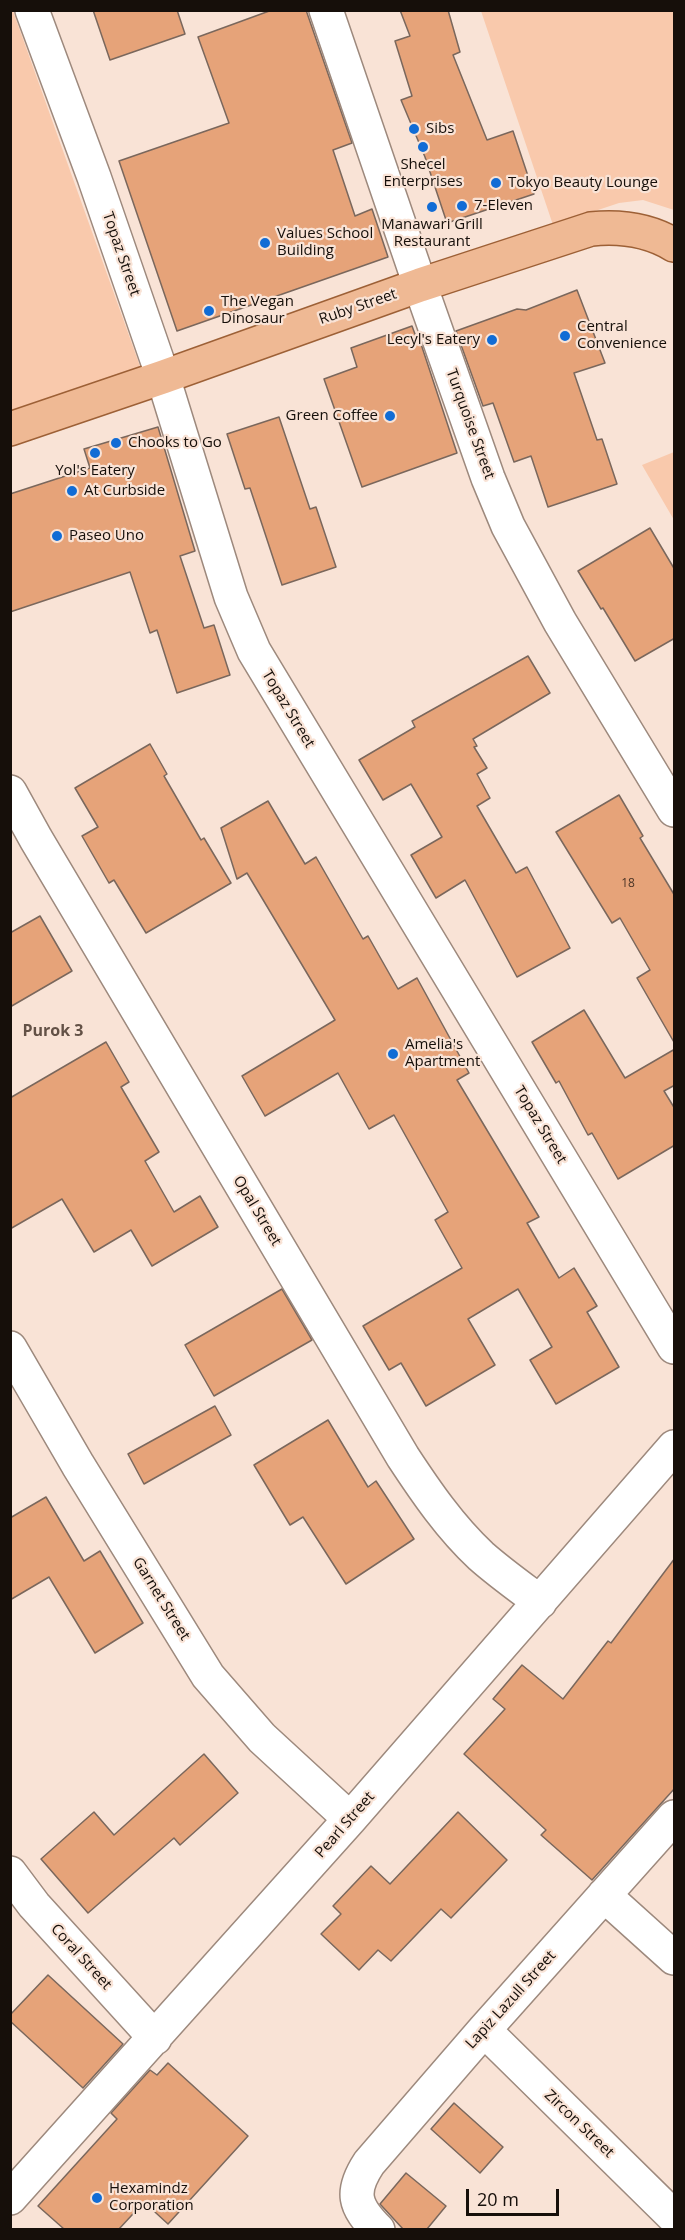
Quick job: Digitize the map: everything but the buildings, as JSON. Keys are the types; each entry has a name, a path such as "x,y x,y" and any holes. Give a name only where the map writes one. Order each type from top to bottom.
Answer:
{"main road":[{"name":"Ruby Street","path":"10,429 163,378 420,285 591,229 611,227 637,231 664,239 675,245"}],"street":[{"name":"Topaz Street","path":"32,10 94,177 163,378 231,597 254,651 675,1347"},
{"name":"Turquoise Street","path":"326,10 420,285 508,526 560,622 675,810"},
{"name":"Opal Street","path":"10,792 403,1457 426,1492 460,1534 482,1557 540,1602"},
{"name":"Garnet Street","path":"10,1348 78,1465 208,1676 262,1737 350,1819"},
{"name":"Pearl Street","path":"10,2198 350,1819 675,1447"},
{"name":"Lapiz Lazull Street","path":"378,2229 363,2215 358,2203 357,2189 361,2176 369,2163 484,2030 675,1817"},
{"name":"Coral Street","path":"10,1873 34,1905 155,2038"},
{"path":"604,1895 675,1958"},
{"name":"Zircon Street","path":"484,2030 675,2217"}],"shaded area":[{"path":"10,11 13,11 141,369 10,412"},
{"path":"481,11 674,11 674,210 643,200 619,203 553,225"},
{"path":"674,452 674,520 642,465"}],"place":[{"name":"Sibs","path":"414,129"},
{"name":"Shecel Enterprises","path":"423,147"},
{"name":"Tokyo Beauty Lounge","path":"496,183"},
{"name":"7-Eleven","path":"462,206"},
{"name":"Manawari Grill Restaurant","path":"432,207"},
{"name":"Values School Building","path":"265,243"},
{"name":"The Vegan Dinosaur","path":"209,311"},
{"name":"Central Convenience","path":"565,336"},
{"name":"Lecyl's Eatery","path":"492,340"},
{"name":"Green Coffee","path":"390,416"},
{"name":"Chooks to Go","path":"116,443"},
{"name":"Yol's Eatery","path":"95,453"},
{"name":"At Curbside","path":"72,491"},
{"name":"Paseo Uno","path":"57,536"},
{"name":"Amelia's Apartment","path":"393,1054"},
{"name":"Hexamindz Corporation","path":"97,2198"}],"district":[{"name":"Purok 3","path":"53,1031"}]}
